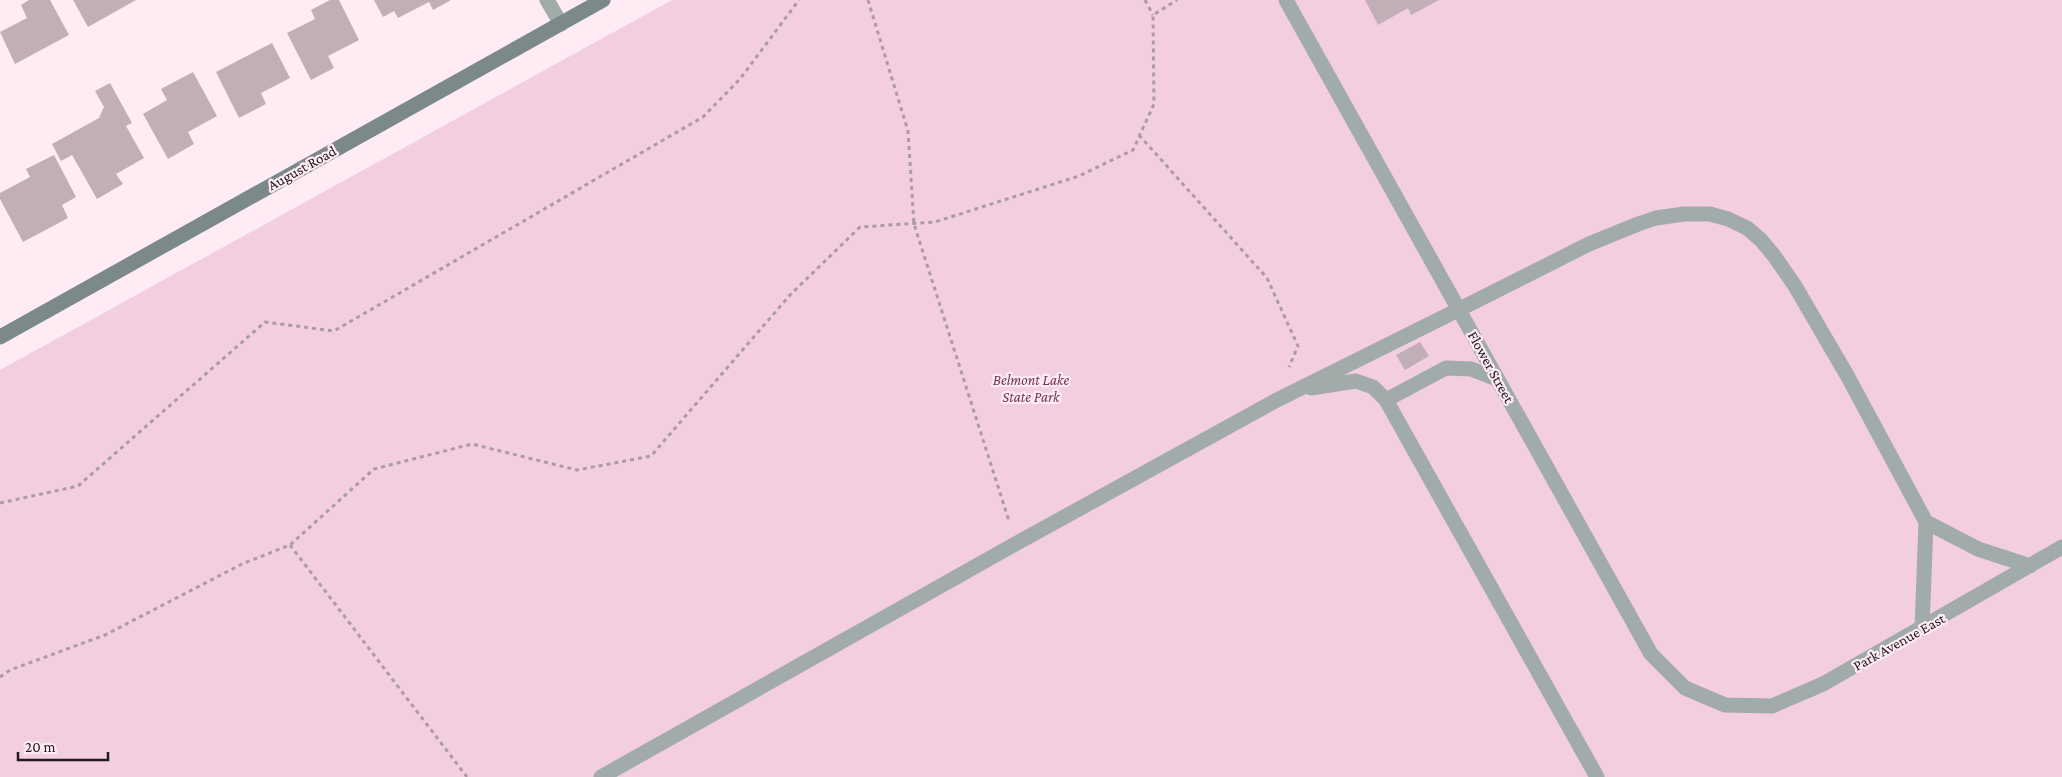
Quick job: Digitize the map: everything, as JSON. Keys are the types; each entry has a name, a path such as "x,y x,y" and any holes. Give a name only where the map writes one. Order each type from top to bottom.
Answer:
{"street":[{"path":"547,0 561,24"},
{"name":"August Road","path":"0,337 603,0"},
{"name":"Flower Street","path":"1286,0 1651,654 1685,688 1725,705"},
{"path":"602,777 1017,543 1281,397 1589,244 1638,224 1684,214 1710,214 1728,219 1747,228 1761,240 1795,286 1848,377 1926,522 1922,629"},
{"path":"1386,400 1446,368 1471,368 1498,378"},
{"path":"1281,397 1322,386 1356,382 1373,386 1386,400 1597,777"},
{"path":"1926,522 1978,549 2030,566"},
{"name":"Park Avenue East","path":"1725,705 1772,706 1823,684 1922,629 2062,547"}],"path":[{"path":"0,503 78,486 265,322 334,331 703,117 740,80 799,0"},
{"path":"868,0 908,131 914,224 1017,543"},
{"path":"0,677 10,670 105,635 242,564 290,545 374,469 472,444 577,470 651,456 790,295 860,227 935,222 1078,176 1132,150 1154,104 1153,15 1145,0"},
{"path":"1153,15 1177,0"},
{"path":"1139,135 1267,278 1298,346 1281,397"},
{"path":"290,545 467,777"}],"green space":[{"name":"Belmont Lake State Park","path":"672,0 2062,0 2062,777 0,777 0,370"}],"building":[{"path":"29,0 50,0 69,35 15,64 0,32 27,18 21,5"},
{"path":"73,0 136,0 88,27"},
{"path":"330,0 339,0 359,40 328,56 334,68 311,80 287,33 315,19 311,10"},
{"path":"374,0 451,0 433,10 429,2 398,18 394,11 383,17"},
{"path":"1365,0 1439,0 1411,15 1408,8 1378,25"},
{"path":"272,43 290,78 261,93 266,104 239,118 216,72"},
{"path":"193,72 217,116 188,132 194,144 168,159 143,114 167,100 161,89"},
{"path":"110,83 132,123 126,126 144,158 116,174 123,184 97,199 72,155 61,161 52,144 99,118 104,107 95,91"},
{"path":"54,155 76,197 62,205 68,218 23,242 0,199 0,193 30,177 26,169"},
{"path":"1420,342 1429,356 1405,370 1396,355"}]}
